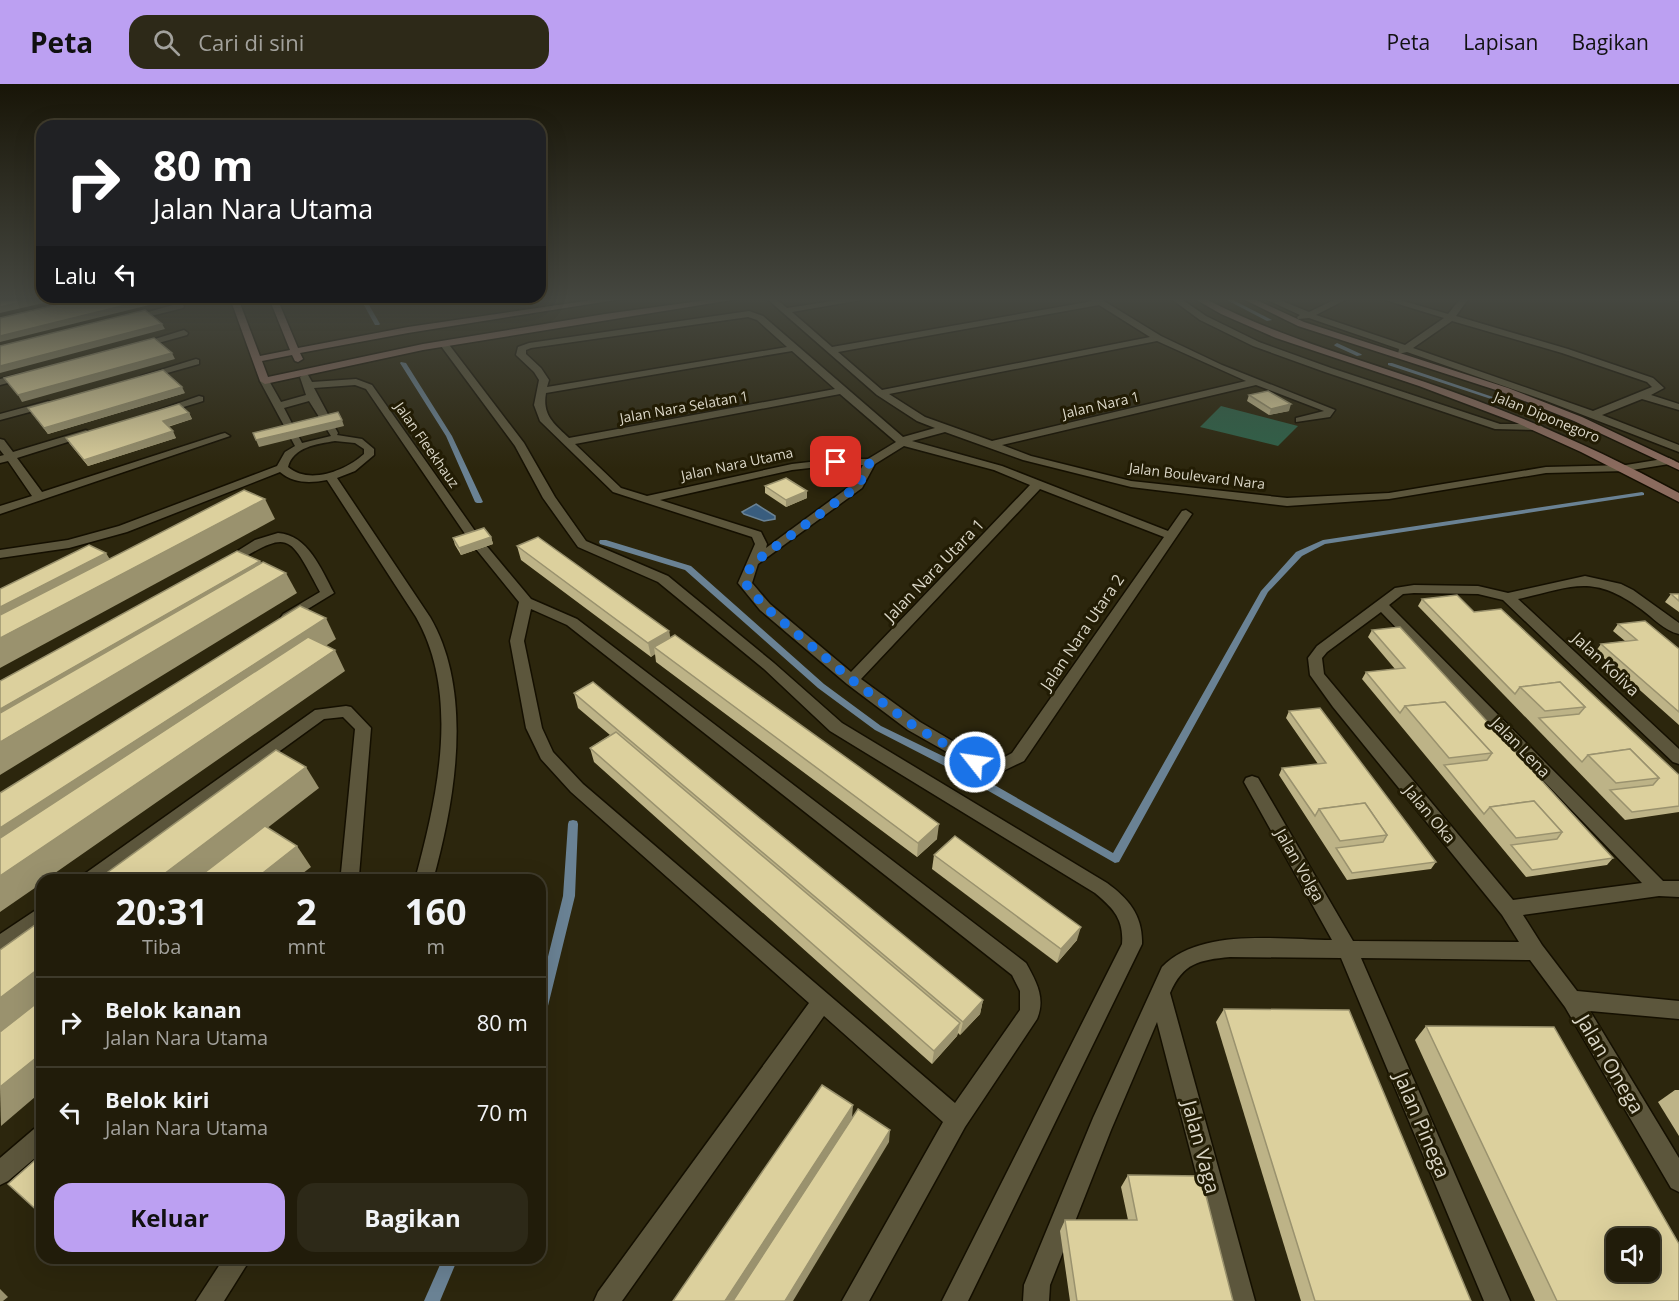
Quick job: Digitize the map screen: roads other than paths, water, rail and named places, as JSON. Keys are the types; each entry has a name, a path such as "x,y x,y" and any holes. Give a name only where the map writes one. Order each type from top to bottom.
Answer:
{"main road":[{"path":"255,355 265,381 306,379 401,355"},
{"path":"257,359 280,355"},
{"path":"297,355 306,379"},
{"name":"Jalan Diponegoro","path":"1332,355 1538,427 1626,468 1679,498"},
{"name":"Jalan Diponegoro","path":"1396,355 1505,390 1676,463"},
{"path":"1475,404 1500,402 1509,398 1505,390"}],"street":[{"path":"452,355 520,445 549,498 582,544 663,579 769,666 836,727 1101,888 1118,900 1128,915 1133,929 1132,944 955,1301"},
{"path":"521,355 538,370 544,380 539,405 545,421 617,490 756,535 761,544 756,561 746,574 745,583 749,590 765,607 852,680"},
{"path":"542,391 754,355"},
{"path":"802,355 842,391 905,441 998,468 1040,483 1113,515 1169,535"},
{"name":"Jalan Boulevard Nara","path":"836,355 880,393 921,419 943,429 1027,458 1131,484 1287,502 1389,496 1546,470 1626,468 1676,463"},
{"path":"880,393 1073,355"},
{"path":"1195,355 1254,382 1330,410 1326,415 1300,420"},
{"path":"1286,355 1499,427 1538,427"},
{"path":"1424,355 1596,414 1679,449"},
{"path":"1576,355 1650,380 1659,388 1578,420"},
{"path":"138,378 196,362"},
{"path":"0,382 34,373"},
{"path":"306,379 312,398 335,438"},
{"name":"Jalan Fleekhauz","path":"306,379 356,382 369,387 476,541 526,602"},
{"path":"265,381 300,448"},
{"name":"Jalan Nara 1","path":"990,445 1254,382"},
{"name":"Jalan Nara Selatan 1","path":"566,442 842,391"},
{"path":"1641,395 1679,407"},
{"path":"278,406 312,398"},
{"path":"155,412 199,399"},
{"path":"0,417 57,401"},
{"path":"905,441 921,419"},
{"path":"5,458 99,429"},
{"path":"905,441 943,429"},
{"path":"2,505 39,497 225,436"},
{"path":"0,554 69,543 123,529 284,471 302,478 331,477 355,467 369,455 369,449 366,444 348,438 335,438 300,448 288,456 284,471"},
{"name":"Jalan Nara Utama","path":"648,499 792,467 870,462 905,441"},
{"path":"0,442 5,458 39,497"},
{"name":"Jalan Nara Utama","path":"756,561 858,486 870,462"},
{"path":"331,477 429,628 440,658 448,703 448,765 438,829 426,874"},
{"name":"Jalan Nara Utara 1","path":"852,680 1040,483"},
{"name":"Jalan Nara Utara 2","path":"852,680 914,726 975,762 1003,765 1018,757 1169,535 1186,514"},
{"path":"214,568 265,540 282,536 295,541 327,592 277,624"},
{"path":"1382,605 1389,597 1400,591 1414,589 1478,590 1508,597 1585,580 1616,587 1640,600 1679,630"},
{"name":"Jalan Koliva","path":"1508,597 1679,758"},
{"path":"855,1301 957,1119 1030,1012 1030,990 1019,969 572,622 526,602 517,641 534,728 547,755 577,788 957,1119"},
{"name":"Jalan Oka","path":"1382,605 1322,649 1315,658 1315,666 1322,681 1509,909 1534,951"},
{"name":"Jalan Lena","path":"1382,605 1659,888"},
{"path":"97,874 320,714 346,711 363,728 350,874"},
{"name":"Jalan Volga","path":"1252,782 1347,949"},
{"path":"1509,909 1659,888 1679,889"},
{"path":"0,945 36,918"},
{"path":"1036,1293 1101,1126 1169,973 1181,959 1200,951 1230,948 1534,951"},
{"name":"Jalan Pinega","path":"1347,949 1497,1301"},
{"name":"Jalan Onega","path":"1534,951 1572,1000 1679,1180"},
{"name":"Jalan Vaga","path":"1160,993 1242,1301"},
{"path":"1572,1000 1679,1010"},
{"path":"606,1301 822,1002"},
{"path":"0,1173 36,1142"},
{"path":"209,1301 235,1264"}],"water":[{"path":"756,504 775,516 775,519 764,521 742,512"}],"waterway":[{"path":"403,363 449,436 479,502"},
{"path":"1390,364 1493,398"},
{"path":"603,542 688,568 821,686 878,728 946,762 1115,859 1265,591 1299,554 1323,542 1642,494"},
{"path":"546,990 569,896 573,824"},
{"path":"432,1301 448,1264"}]}
